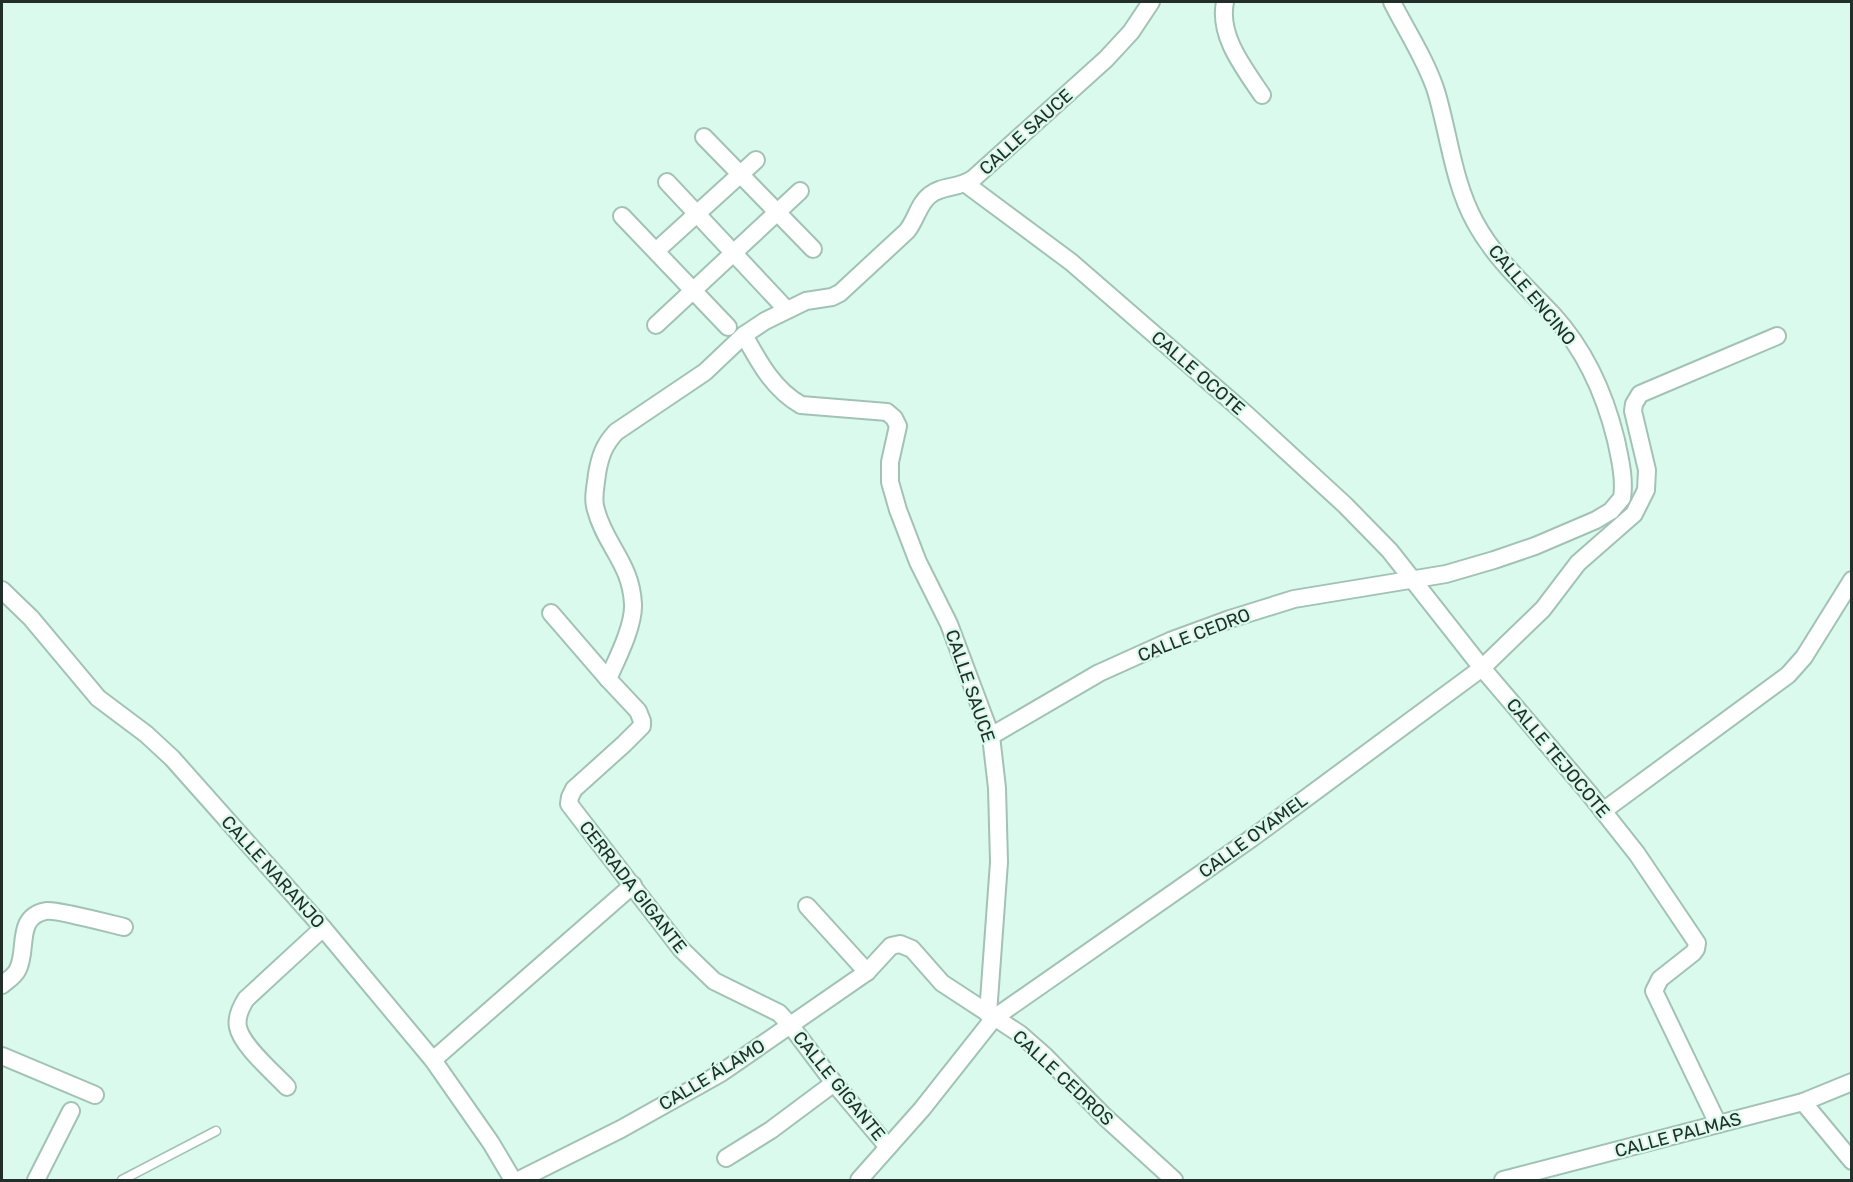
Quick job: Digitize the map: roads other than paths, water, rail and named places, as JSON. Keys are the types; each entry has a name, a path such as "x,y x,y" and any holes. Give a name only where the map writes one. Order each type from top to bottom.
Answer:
{"street":[{"name":"CALLE SAUCE","path":"608,679 630,623 633,606 627,574 595,509 594,497 601,454 606,443 616,432 705,372 744,335 765,321 806,301 832,297 840,293 893,246 914,222 930,194 966,184 1106,59 1131,32 1150,2"},
{"path":"1225,2 1224,24 1238,59 1262,95"},
{"name":"CALLE ENCINO","path":"1392,2 1435,88 1463,197 1475,221 1503,264 1554,316 1575,344 1598,383 1609,412 1621,464 1623,491"},
{"path":"704,137 813,249"},
{"path":"656,251 756,160"},
{"path":"667,182 787,310"},
{"name":"CALLE OCOTE","path":"966,184 1071,262 1246,414 1345,505 1390,551 1413,580"},
{"path":"656,325 800,191"},
{"path":"622,216 728,327"},
{"name":"CALLE SAUCE","path":"744,335 764,370 790,398 801,405 887,412 898,426 890,462 891,482 898,510 918,562 949,624 991,736 997,788 999,862 991,1016"},
{"name":"CALLE OYAMEL","path":"859,1180 922,1109 991,1016 1252,838 1482,668 1543,609 1578,563 1634,514 1646,490 1647,470 1633,411 1640,394 1777,336"},
{"name":"CALLE CEDRO","path":"991,736 1099,673 1170,641 1294,599 1446,574 1494,560 1535,546 1596,520 1618,504 1623,491"},
{"name":"CALLE TEJOCOTE","path":"1413,580 1482,668 1637,854 1696,940 1696,949 1660,979 1654,991 1718,1124"},
{"path":"1603,811 1788,675 1804,657 1851,580"},
{"name":"CALLE NARANJO","path":"2,590 31,618 98,698 146,734 172,758 323,928 433,1060 491,1143 513,1180"},
{"path":"551,613 608,679"},
{"name":"CERRADA GIGANTE","path":"608,679 638,711 642,726 574,789 569,804 681,949 704,973 728,988 773,1009 791,1026"},
{"path":"433,1060 633,885"},
{"path":"807,906 867,972"},
{"path":"2,985 13,977 19,968 24,930 33,916 48,910 124,927"},
{"path":"287,1087 243,1039 238,1026 240,1009 246,999 323,928"},
{"name":"CALLE CEDROS","path":"891,946 900,944 912,949 942,984 1020,1034 1173,1180"},
{"name":"CALLE ÁLAMO","path":"519,1180 621,1129 721,1073 867,972 891,946"},
{"name":"CALLE GIGANTE","path":"791,1026 834,1083 888,1147"},
{"path":"2,1056 95,1095"},
{"name":"CALLE PALMAS","path":"1503,1180 1803,1102 1851,1082"},
{"path":"726,1158 771,1130 834,1083"},
{"path":"1803,1102 1851,1161"},
{"path":"36,1180 71,1111"}],"lane":[{"path":"122,1180 216,1131"}]}
